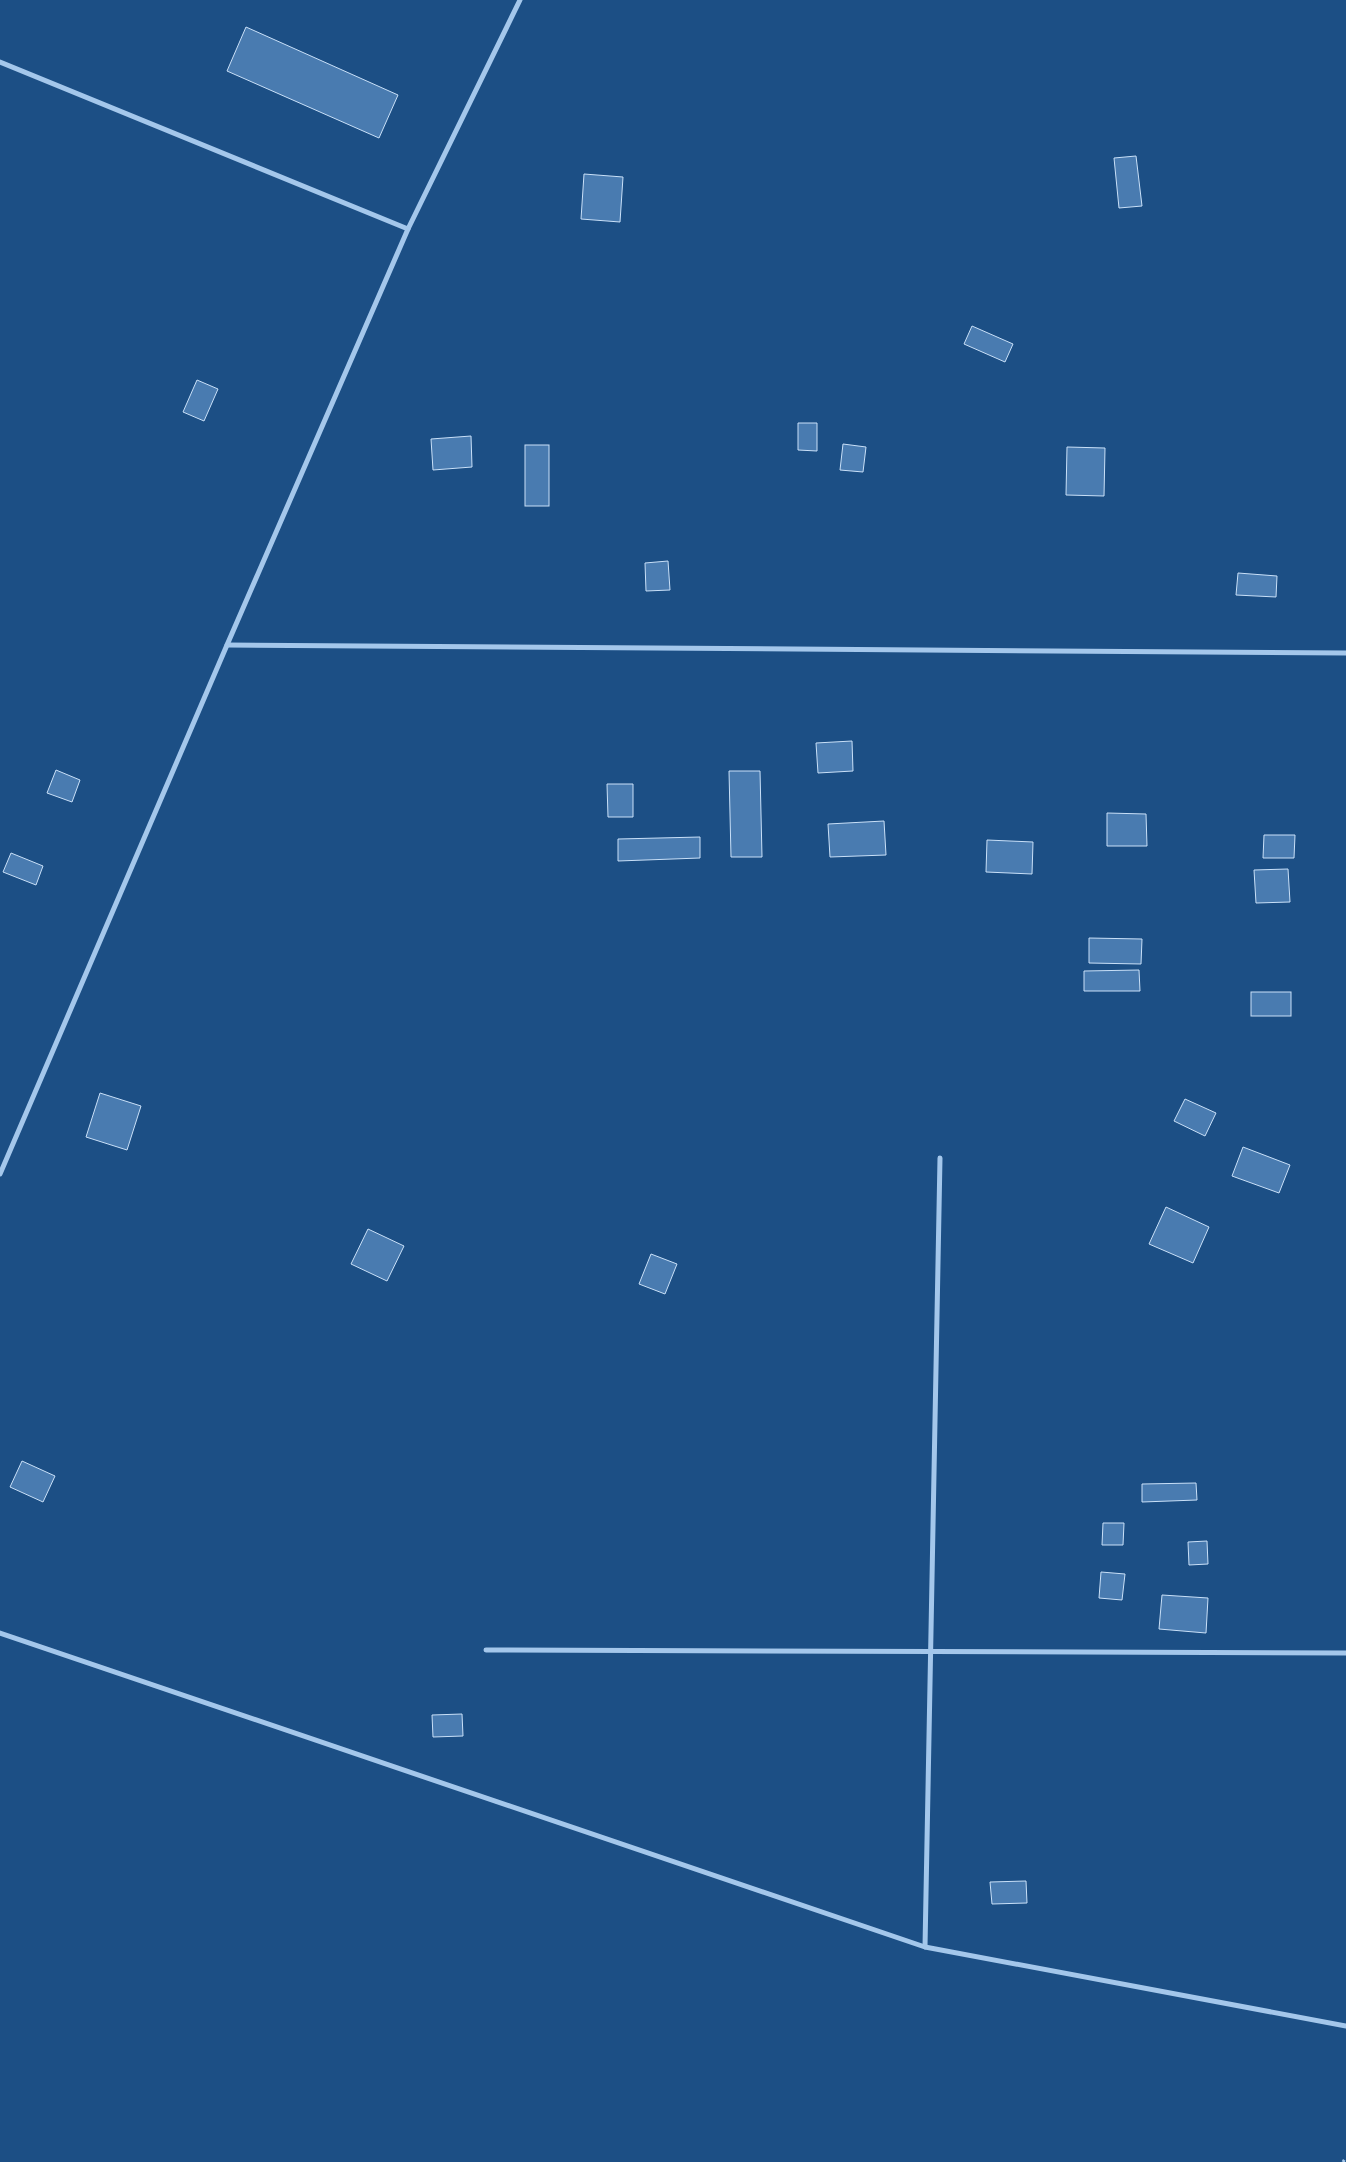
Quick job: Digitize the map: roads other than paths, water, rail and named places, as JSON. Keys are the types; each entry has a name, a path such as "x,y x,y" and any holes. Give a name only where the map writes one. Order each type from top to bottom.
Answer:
{"street":[{"path":"0,1174 408,229 520,0"},
{"path":"0,62 408,229"},
{"path":"227,645 1346,653"},
{"path":"925,1947 940,1158"},
{"path":"0,1633 925,1947 1346,2026"},
{"path":"486,1650 931,1650 1346,1653"}]}
